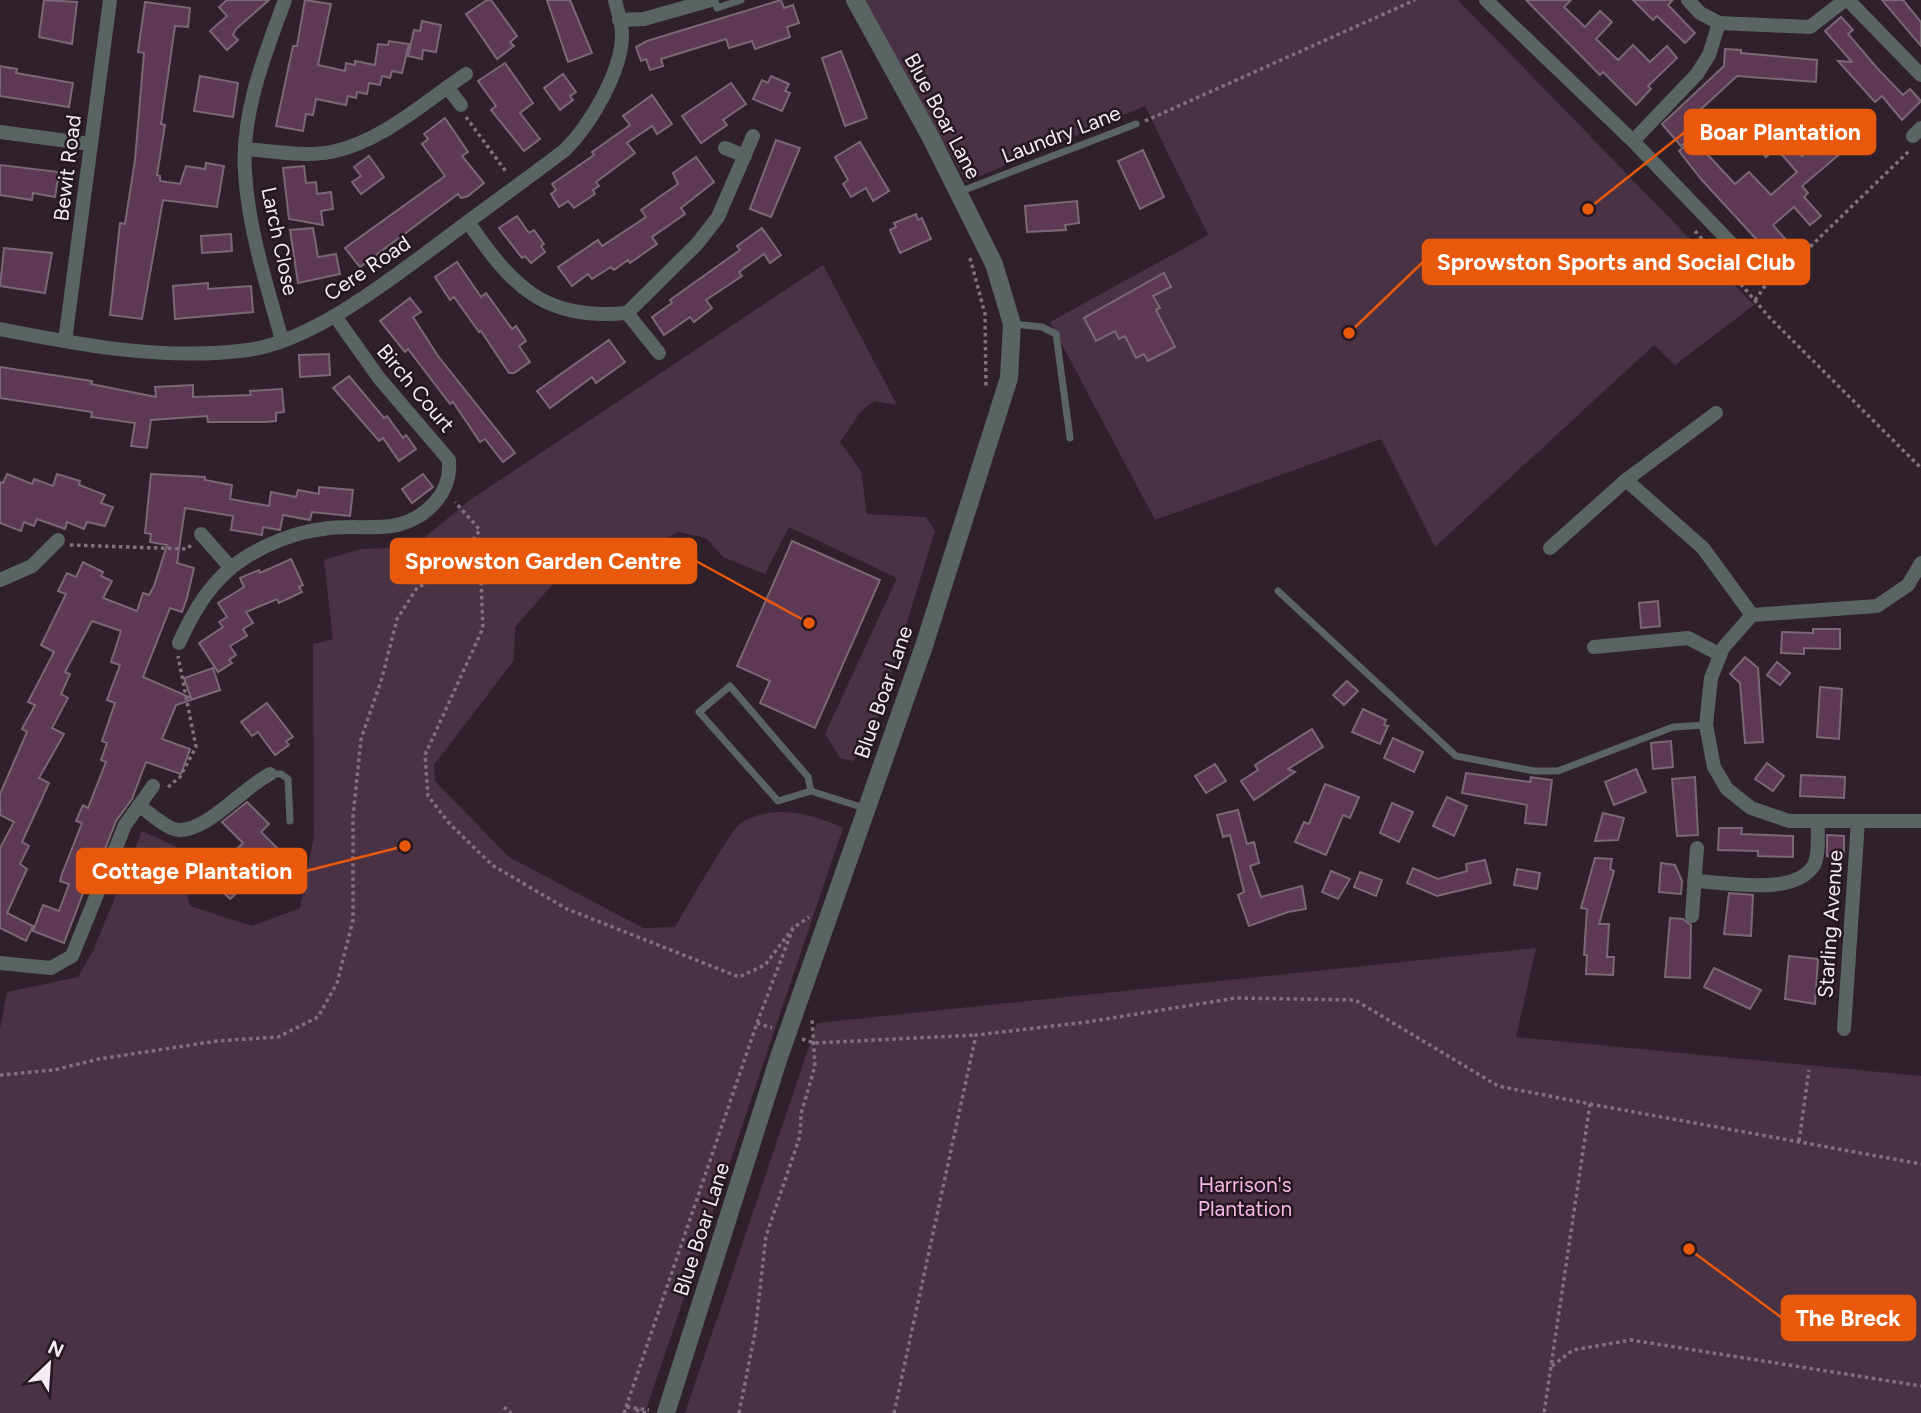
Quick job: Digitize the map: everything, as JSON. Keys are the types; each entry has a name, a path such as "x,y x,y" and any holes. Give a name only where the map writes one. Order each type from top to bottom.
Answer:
{"street":[{"name":"Bewit Road","path":"65,341 110,0"},
{"name":"Larch Close","path":"282,340 249,212 245,149 249,117 264,57 285,0"},
{"name":"Cere Road","path":"0,329 140,351 188,353 250,350 282,340 335,316 517,186 584,132 598,110 619,53 622,33 615,0"},
{"path":"619,20 644,19 713,0"},
{"name":"Blue Boar Lane","path":"666,1413 787,1034 868,809 1009,378 1012,324 994,264 855,0"},
{"path":"1486,0 1633,141 1750,263"},
{"path":"1688,0 1700,13 1719,23 1810,27 1847,0 1921,75"},
{"path":"1633,141 1697,74 1709,55 1719,23"},
{"path":"245,149 329,153 357,145 466,74"},
{"path":"447,87 461,105"},
{"path":"0,132 91,144"},
{"path":"468,222 500,269 550,304 576,312 628,313 697,244 718,217 753,136"},
{"path":"725,148 745,156"},
{"path":"628,313 659,352"},
{"name":"Birch Court","path":"335,316 379,378 449,460 450,475 444,490"},
{"path":"1550,548 1626,480 1716,413"},
{"path":"1626,480 1703,548 1752,615"},
{"path":"179,643 198,605 231,568 253,554 299,534 323,528 394,526 435,504 444,490"},
{"path":"201,534 231,568"},
{"path":"0,580 32,566 58,540"},
{"path":"1921,563 1908,585 1877,606 1752,615 1719,654 1711,678 1706,725 1714,767 1727,789 1751,808 1789,821 1921,821"},
{"path":"1594,647 1688,638 1719,654"},
{"path":"138,805 172,828 195,829 252,783 270,774"},
{"path":"0,963 51,968 72,956 125,825 153,786"},
{"path":"1695,881 1777,885 1804,876 1816,858 1818,821"},
{"name":"Starling Avenue","path":"1844,1029 1858,821"},
{"path":"1692,916 1697,848"}],"lane":[{"path":"713,0 717,8 741,0"},
{"name":"Laundry Lane","path":"958,192 1136,124"},
{"path":"1012,324 1042,327 1056,334 1070,438"},
{"path":"1278,591 1456,756 1534,771 1558,771 1660,731 1706,725"},
{"path":"811,791 808,777 730,686 699,712 778,801 811,791 868,809"},
{"path":"270,774 281,774 288,779 290,821"}],"path":[{"path":"1136,124 1415,0"},
{"path":"461,105 460,109 517,186"},
{"path":"1755,300 1770,279 1779,277 1915,137"},
{"path":"969,255 985,314 986,393"},
{"path":"1750,263 1770,279"},
{"path":"0,1075 54,1070 99,1059 217,1041 278,1037 318,1017 337,983 352,920 354,817 361,740 382,678 397,619 417,588 452,568 480,530 444,490"},
{"path":"58,540 70,545 187,549 201,534"},
{"path":"452,568 481,580 483,628 425,755 428,796 449,823 492,865 566,909 739,977 765,965 793,928 817,911"},
{"path":"153,786 164,790 180,777 196,747 178,664 179,643"},
{"path":"624,1413 757,1023 793,928"},
{"path":"757,1023 815,1043 976,1035 1087,1023 1236,998 1355,1000 1498,1086 1921,1164"},
{"path":"894,1413 976,1035"},
{"path":"1798,1142 1809,1070"},
{"path":"1544,1413 1590,1104"},
{"path":"739,1413 755,1334 766,1236 800,1136 802,1114"},
{"path":"1552,1366 1573,1350 1631,1340 1921,1386"},
{"path":"504,1406 511,1413"},
{"path":"636,1410 638,1406 660,1413"},
{"path":"626,1407 646,1413"}],"green space":[{"path":"863,0 1458,0 1754,305 1675,365 1654,345 1435,547 1381,439 1155,520 1050,322 1208,235 1145,106 966,182"},
{"path":"823,265 897,405 874,401 861,411 840,442 861,471 867,514 926,517 935,531 870,742 853,761 840,758 825,734 897,578 789,527 765,574 723,557 706,538 679,532 647,548 640,574 630,585 575,559 515,627 514,660 434,765 435,781 509,857 643,928 675,927 718,854 741,823 767,813 780,812 806,815 843,828 645,1413 0,1413 0,1029 7,992 78,977 93,951 142,831 177,847 190,906 252,926 300,908 314,836 313,644 333,639 324,560 360,549 413,547 470,500"},
{"name":"Harrison's Plantation","path":"1536,948 1516,1037 1921,1076 1921,1413 685,1413 817,1023"}],"building":[{"path":"44,0 77,2 72,44 39,37"},
{"path":"227,0 269,0 236,29 233,35 238,40 227,50 210,31 227,16 219,7"},
{"path":"305,0 331,4 318,65 345,71 346,63 355,65 355,61 375,65 378,44 388,45 389,41 409,44 402,73 392,71 390,78 382,76 380,85 369,83 367,94 357,92 356,98 348,96 346,105 316,99 313,115 306,114 303,131 276,126 293,46 297,46"},
{"path":"491,0 517,36 510,42 514,46 497,59 466,14"},
{"path":"547,0 570,0 592,53 568,62"},
{"path":"781,0 784,8 793,5 799,23 787,27 790,37 755,49 752,41 729,48 726,39 661,59 663,66 650,70 646,59 641,61 636,47 647,41"},
{"path":"1526,0 1571,0 1564,7 1585,27 1600,11 1612,22 1596,39 1618,60 1633,45 1650,62 1667,46 1677,58 1648,86 1651,89 1636,105 1603,72 1600,75"},
{"path":"1633,0 1673,0 1668,5 1695,33 1685,43 1657,16 1653,20"},
{"path":"1882,0 1903,0 1921,22 1921,46"},
{"path":"145,2 190,8 188,27 175,26 161,124 165,125 157,175 160,176 160,181 180,184 186,166 205,169 206,163 224,166 217,207 163,200 142,319 110,315 120,223 125,224 135,160 144,53 138,52"},
{"path":"1841,17 1853,30 1848,34 1877,68 1903,95 1910,89 1921,101 1902,120 1882,96 1875,102 1838,61 1852,62 1825,31"},
{"path":"422,21 441,25 436,52 423,50 422,59 408,56 414,30 420,31"},
{"path":"1725,49 1817,60 1816,82 1737,76 1688,121 1698,132 1681,146 1662,124 1724,66"},
{"path":"841,51 867,118 845,126 822,58"},
{"path":"505,63 533,103 520,113 540,139 524,151 491,110 496,106 478,81"},
{"path":"0,66 17,69 16,73 73,83 69,107 0,96"},
{"path":"563,74 576,92 570,96 573,100 560,110 544,88"},
{"path":"200,76 238,83 233,117 194,111"},
{"path":"771,76 789,84 785,91 790,93 782,111 753,99 762,80 768,83"},
{"path":"731,83 746,104 723,120 727,125 701,143 682,116"},
{"path":"652,95 672,124 657,134 652,126 627,143 635,153 596,182 599,186 593,190 595,194 574,208 568,201 559,207 551,194 556,190 552,184 594,155 592,152 630,125 623,116"},
{"path":"1851,112 1868,130 1802,186 1808,193 1804,197 1821,216 1810,225 1794,207 1773,225 1796,251 1780,265 1701,179 1679,151 1693,139 1735,184 1749,172 1771,195 1797,172 1776,148 1766,157 1754,144 1775,126 1802,156"},
{"path":"445,118 468,152 462,156 484,183 468,196 461,198 458,194 360,267 345,248 445,176 422,144 428,139 424,134"},
{"path":"776,140 800,148 771,217 750,209"},
{"path":"860,142 889,191 873,201 866,188 851,197 843,184 848,180 835,157"},
{"path":"1143,150 1164,197 1140,209 1118,161"},
{"path":"369,156 384,177 361,194 352,182 361,176 354,167"},
{"path":"696,157 714,182 681,208 685,214 652,237 657,244 630,263 628,260 614,270 611,267 592,279 588,274 572,286 558,267 598,240 602,246 646,217 641,210 678,184 673,173"},
{"path":"0,165 59,172 55,197 33,193 32,200 0,195"},
{"path":"304,166 306,183 316,182 317,194 331,192 333,209 321,211 323,225 289,219 283,168"},
{"path":"1077,201 1079,223 1065,225 1066,230 1027,232 1025,206"},
{"path":"916,214 918,220 922,218 931,239 900,253 890,230 896,227 894,223"},
{"path":"517,216 529,233 534,230 544,244 541,246 545,252 531,263 525,256 522,258 499,228"},
{"path":"313,228 318,257 336,254 340,274 298,283 290,230"},
{"path":"762,228 781,255 770,263 764,254 739,272 742,276 706,300 712,308 694,322 690,317 664,335 652,317 672,303 670,300 740,250 737,246"},
{"path":"231,234 232,251 202,253 201,236"},
{"path":"4,248 52,253 45,293 0,286"},
{"path":"457,262 481,297 486,293 512,329 516,326 526,341 519,346 530,362 514,373 509,373 481,331 479,332 454,297 450,300 435,277"},
{"path":"1164,273 1171,287 1153,296 1160,308 1156,310 1175,347 1148,361 1144,354 1136,358 1125,336 1119,339 1115,331 1096,341 1084,318"},
{"path":"208,283 208,289 251,286 253,312 175,319 173,286"},
{"path":"410,298 421,312 413,317 438,356 515,453 503,462 485,439 480,442 453,402 450,404 408,349 405,352 380,321"},
{"path":"609,340 625,362 596,383 592,377 550,408 537,391"},
{"path":"329,354 330,375 300,377 299,355"},
{"path":"0,367 92,381 91,384 156,397 155,387 193,385 193,397 251,395 250,391 282,389 284,412 276,413 276,421 266,422 208,422 207,416 151,420 147,448 131,446 135,423 91,417 92,412 0,398"},
{"path":"349,376 384,418 387,416 403,438 406,435 416,449 399,461 383,438 379,441 333,388"},
{"path":"7,474 32,484 34,479 53,486 57,474 80,481 79,485 105,495 101,503 113,507 105,526 87,522 84,529 67,522 65,529 37,519 34,526 24,522 21,531 0,523 0,482 3,483"},
{"path":"151,474 205,477 205,480 232,485 230,499 269,506 271,492 296,497 298,490 319,494 319,487 353,490 350,516 312,512 310,520 283,515 280,530 263,527 262,535 231,530 233,516 185,508 177,563 194,568 187,598 182,612 170,608 143,677 191,698 184,678 213,668 220,690 176,705 162,739 190,749 181,774 146,762 132,799 116,821 91,885 87,883 64,943 33,931 43,905 59,911 69,884 60,881 82,823 76,821 83,805 88,808 106,762 101,760 107,743 102,741 115,703 107,700 120,665 111,662 121,631 92,621 65,672 70,674 61,694 68,698 52,728 64,734 39,778 49,783 22,842 29,846 20,864 27,869 7,913 33,926 26,941 0,928 0,848 14,822 0,815 0,794 27,732 22,729 35,705 28,702 54,652 41,645 66,594 58,591 67,573 76,577 83,562 103,572 101,576 112,581 103,598 137,611 143,593 149,595 154,586 167,545 150,542 151,534 145,533"},
{"path":"423,474 433,487 412,503 402,489"},
{"path":"792,541 880,580 815,728 760,703 770,681 737,666"},
{"path":"291,559 303,585 299,587 302,592 279,603 277,599 246,612 253,623 243,629 247,636 230,646 236,655 229,660 232,663 218,672 199,643 223,627 219,622 227,617 218,603 244,587 240,578 259,570 260,573"},
{"path":"1658,601 1660,626 1641,628 1639,603"},
{"path":"1813,629 1840,629 1840,649 1804,648 1804,654 1781,653 1782,632 1813,633"},
{"path":"1745,657 1758,668 1763,742 1745,743 1740,683 1730,674"},
{"path":"1777,662 1790,673 1780,685 1767,675"},
{"path":"1347,681 1358,691 1344,705 1333,695"},
{"path":"1820,687 1842,689 1839,739 1817,737"},
{"path":"267,703 293,737 286,741 289,745 275,755 258,732 252,736 241,722"},
{"path":"1363,709 1386,720 1384,725 1388,726 1380,744 1352,732"},
{"path":"1312,729 1323,747 1288,769 1295,772 1254,800 1241,781 1258,770 1255,765"},
{"path":"1393,738 1423,752 1414,772 1384,758"},
{"path":"1671,741 1673,767 1653,769 1651,743"},
{"path":"1767,763 1784,776 1773,791 1755,779"},
{"path":"1215,764 1226,781 1206,793 1195,776"},
{"path":"1636,769 1646,792 1614,805 1605,782"},
{"path":"1466,773 1530,782 1531,777 1552,780 1546,825 1525,823 1527,805 1462,793"},
{"path":"1801,775 1845,777 1844,798 1800,796"},
{"path":"1695,777 1698,835 1677,836 1672,779"},
{"path":"1325,784 1359,797 1350,818 1343,815 1326,855 1295,842 1304,822 1309,824"},
{"path":"1447,797 1467,806 1454,836 1433,826"},
{"path":"247,802 269,824 261,832 282,853 230,899 208,878 243,843 222,822"},
{"path":"1392,803 1413,812 1399,842 1380,833"},
{"path":"1238,810 1247,844 1254,842 1259,863 1250,866 1261,897 1302,886 1306,909 1288,912 1249,926 1238,895 1244,892 1230,835 1223,837 1217,815"},
{"path":"1603,813 1624,818 1618,840 1595,841"},
{"path":"1719,828 1742,828 1741,834 1793,836 1793,857 1758,856 1758,851 1718,850"},
{"path":"1827,835 1844,836 1844,857 1827,856"},
{"path":"1595,858 1612,859 1610,869 1614,871 1599,924 1609,924 1607,957 1614,957 1613,975 1586,974 1587,955 1584,955 1587,909 1581,908"},
{"path":"1485,860 1491,883 1437,896 1407,883 1413,868 1438,879 1467,871 1466,864"},
{"path":"1661,863 1675,865 1682,881 1681,894 1659,892"},
{"path":"1517,869 1540,873 1537,889 1514,885"},
{"path":"1331,871 1350,879 1338,899 1322,892"},
{"path":"1360,872 1382,880 1376,896 1354,887"},
{"path":"1729,893 1753,895 1751,936 1724,934"},
{"path":"1670,918 1683,919 1691,925 1690,978 1665,977"},
{"path":"1789,956 1818,959 1815,1004 1785,999"},
{"path":"1714,968 1761,990 1750,1009 1704,987"}],"place":[{"name":"Boar Plantation","path":"1588,209"},
{"name":"Sprowston Sports and Social Club","path":"1349,333"},
{"name":"Sprowston Garden Centre","path":"809,623"},
{"name":"Cottage Plantation","path":"405,846"},
{"name":"The Breck","path":"1689,1249"}]}
